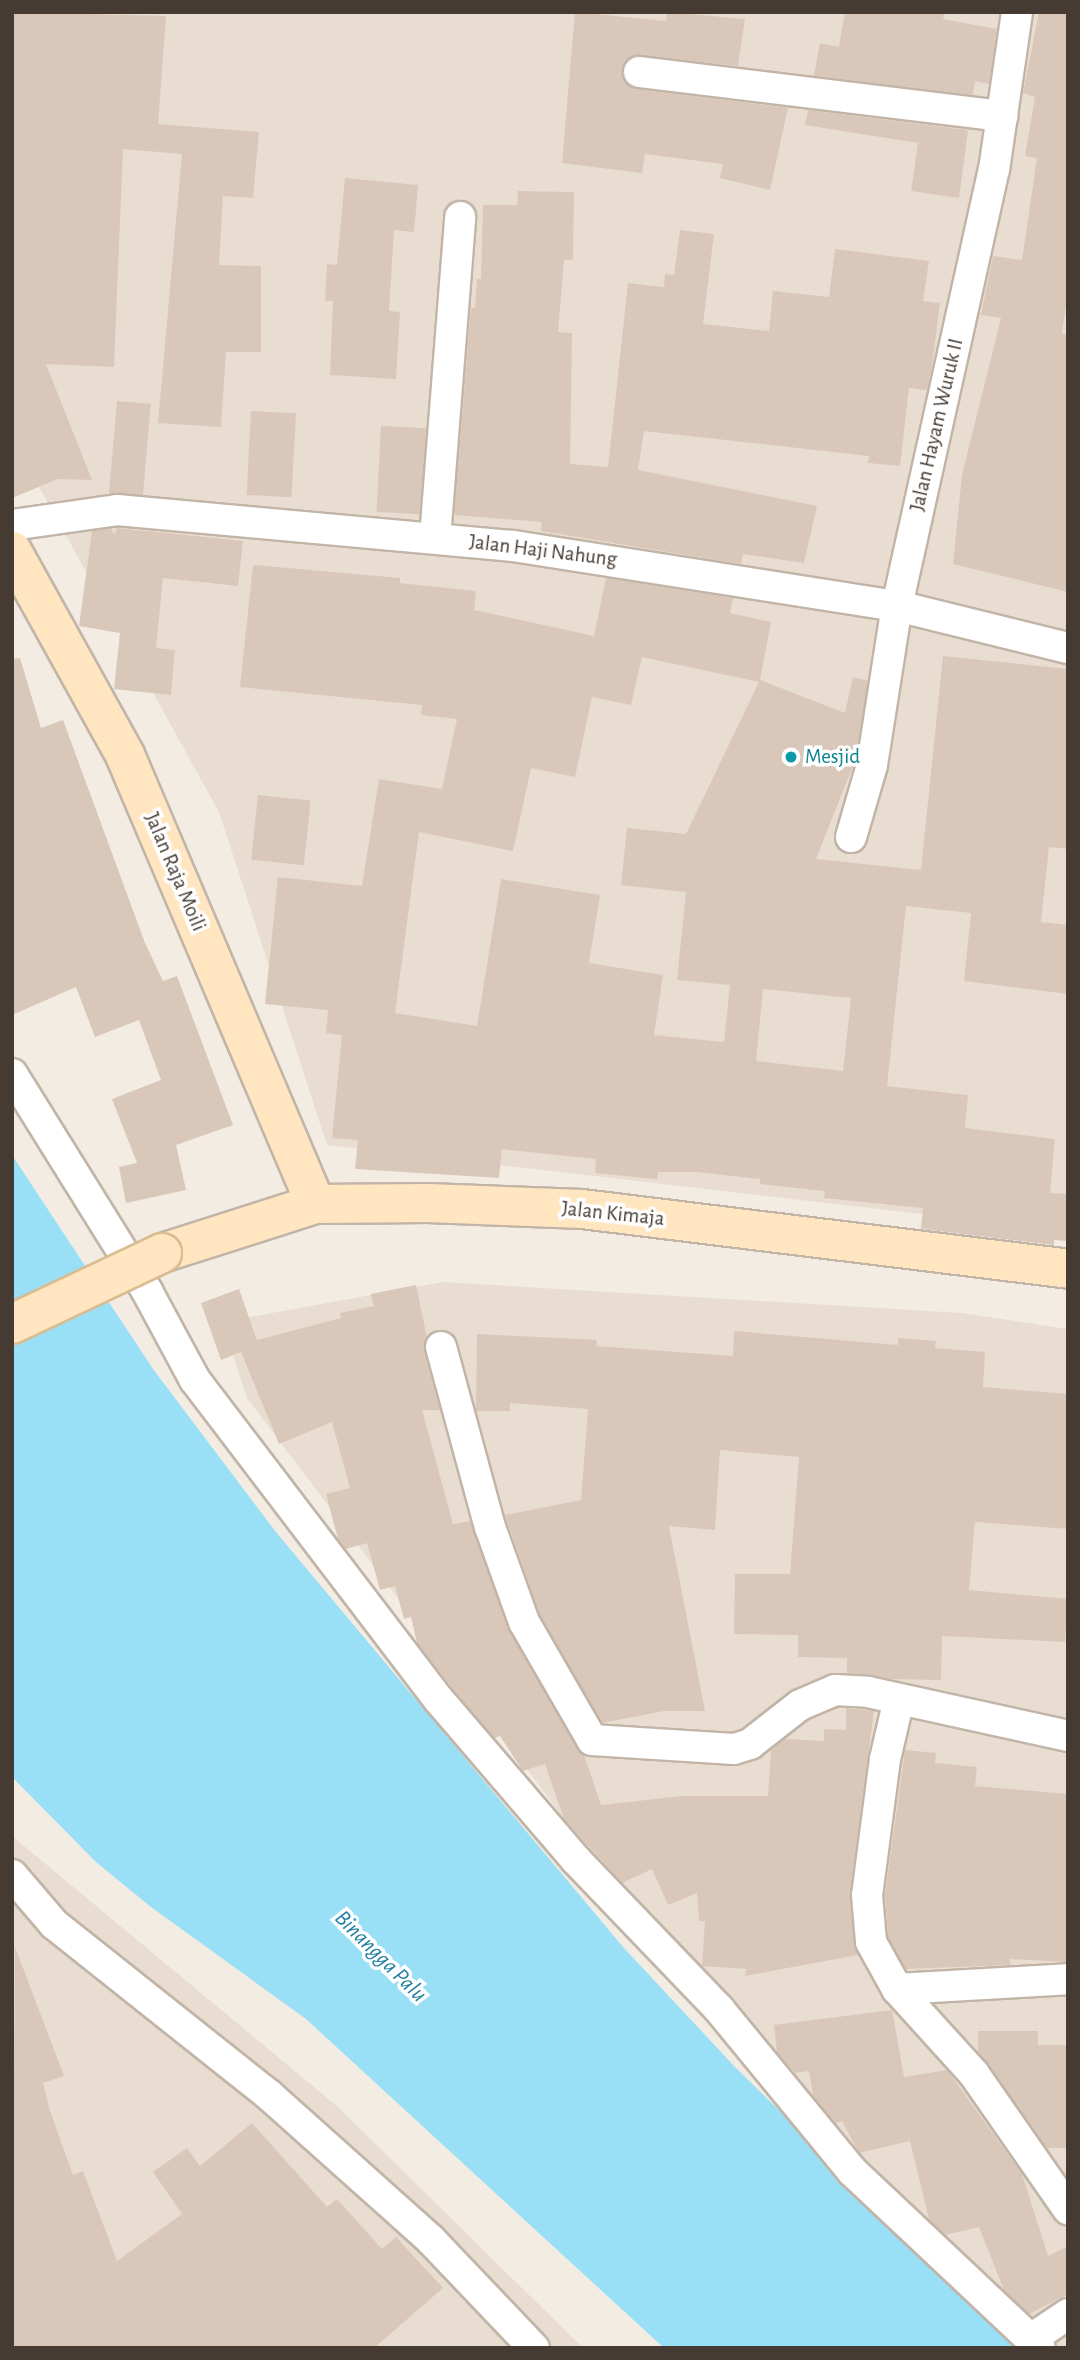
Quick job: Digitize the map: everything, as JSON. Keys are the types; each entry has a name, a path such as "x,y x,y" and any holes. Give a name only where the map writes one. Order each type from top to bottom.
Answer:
{"street":[{"name":"Jalan Hayam Wuruk II","path":"851,837 872,765 897,606 1002,116 1017,12"},
{"path":"639,72 1002,116"},
{"path":"435,538 460,216"},
{"name":"Jalan Haji Nahung","path":"12,525 117,510 435,538 714,573 897,606 1068,648"},
{"name":"Jalan Raja Moili","path":"12,551 125,755 316,1204"},
{"path":"12,1074 147,1291 195,1380 439,1700 576,1860 719,2009 852,2171 1036,2343 1068,2314"},
{"name":"Jalan Kimaja","path":"12,1324 162,1253 316,1204 582,1209 1068,1269"},
{"path":"441,1347 490,1527 524,1622 592,1740 723,1751 750,1744 771,1723 835,1690 899,1699 1068,1736"},
{"path":"899,1699 885,1759 867,1895 871,1942 897,1989 974,2074 1068,2209"},
{"path":"12,1875 54,1924 269,2095 431,2240 534,2348"},
{"path":"897,1989 1068,1979"}],"shaded area":[{"path":"12,12 1068,12 1068,1231 327,1145 219,812 12,438"},
{"path":"443,1282 962,1313 1068,1329 1068,2348 1036,2348 645,1926 247,1398 222,1322"},
{"path":"12,1836 338,2107 583,2348 12,2348"}],"water":[{"name":"Binangga Palu","path":"12,1155 153,1369 275,1531 623,1947 735,2067 1021,2348 664,2348 306,2019 151,1907 96,1862 12,1777"}],"building":[{"path":"12,12 166,16 158,124 259,132 253,198 223,196 219,265 261,266 261,352 226,352 221,427 158,423 182,154 123,149 114,367 46,364 92,480 58,479 12,498"},
{"path":"575,12 666,21 667,12 745,19 738,66 640,55 625,62 623,78 637,89 788,108 770,190 720,178 723,164 645,154 642,173 562,163"},
{"path":"845,12 945,12 943,19 997,29 989,84 975,81 973,95 814,76 820,43 839,47"},
{"path":"1039,12 1068,12 1068,292 1062,334 1068,335 1068,592 953,564 962,475 1001,318 981,315 993,256 1022,260 1037,158 1025,156 1035,97 1023,93"},
{"path":"808,110 968,130 959,198 911,191 918,143 805,125"},
{"path":"345,178 418,185 414,232 394,230 389,311 400,312 396,379 330,375 333,301 325,301 327,264 337,265"},
{"path":"518,191 574,192 573,260 564,260 558,332 572,333 570,464 608,467 628,283 664,287 665,274 674,275 680,230 714,234 703,324 769,331 773,291 829,297 835,249 929,261 923,301 940,303 932,366 927,390 909,388 900,466 868,463 869,456 644,431 638,470 817,506 804,563 743,554 741,564 541,531 542,522 454,515 471,308 475,308 477,279 481,279 483,205 517,205"},
{"path":"117,401 151,404 143,496 109,493"},
{"path":"251,411 296,413 292,497 247,495"},
{"path":"381,426 426,428 421,514 376,512"},
{"path":"111,528 114,535 117,528 243,541 238,586 163,578 156,648 175,650 171,695 114,689 120,633 79,626 92,531"},
{"path":"253,565 400,578 400,583 476,591 474,610 594,636 606,578 733,598 730,613 771,622 760,680 845,713 853,677 868,681 855,761 816,859 921,870 943,656 1068,669 1068,849 1049,847 1041,922 1068,925 1068,994 964,981 971,913 906,906 887,1086 968,1095 965,1128 1055,1139 1050,1193 1068,1194 1068,1241 1054,1240 1054,1245 921,1229 923,1208 824,1198 825,1191 760,1184 760,1179 697,1172 658,1172 657,1179 595,1173 596,1159 502,1149 499,1178 355,1169 358,1140 332,1138 342,1035 326,1033 328,1010 265,1004 278,877 362,886 379,779 442,789 457,719 421,715 422,705 240,687","holes":["642,657 759,682 686,834 627,828 621,885 686,892 677,980 730,985 724,1042 654,1035 663,975 589,963 600,895 501,879 477,1026 395,1013 419,832 513,851 531,768 575,777 592,697 631,705","763,989 851,998 843,1071 756,1061"]},
{"path":"20,658 41,728 63,720 145,943 163,981 177,976 233,1125 176,1145 186,1190 126,1203 119,1167 137,1163 112,1099 161,1080 139,1020 95,1037 76,987 12,1015 12,659"},
{"path":"258,795 311,801 304,865 251,860"},
{"path":"416,1285 427,1338 424,1352 440,1410 422,1410 453,1524 470,1521 508,1628 584,1755 601,1805 682,1796 768,1796 771,1750 785,1739 824,1741 824,1729 846,1730 846,1708 874,1711 850,1893 858,1955 745,1976 746,1969 702,1966 705,1921 699,1921 697,1893 668,1905 652,1869 622,1883 564,1819 545,1764 523,1771 500,1736 494,1738 417,1643 411,1617 404,1619 395,1586 380,1590 367,1543 346,1549 338,1539 326,1494 350,1488 332,1422 279,1444 241,1352 221,1360 201,1303 239,1289 257,1340 341,1318 340,1313 374,1306 371,1294"},
{"path":"734,1331 898,1345 898,1338 936,1341 935,1348 985,1352 983,1387 1068,1394 1068,1529 975,1522 969,1590 1068,1599 1065,1642 942,1636 941,1680 892,1679 847,1673 847,1658 798,1657 798,1635 734,1634 735,1574 790,1574 799,1457 720,1450 715,1530 669,1526 705,1711 664,1711 602,1723 540,1615 505,1515 581,1500 588,1409 510,1403 510,1411 476,1411 477,1334 597,1340 596,1346 733,1356"},
{"path":"905,1750 936,1753 935,1763 977,1767 975,1786 1068,1794 1068,1962 1010,1959 1010,1965 906,1969 888,1937 885,1895"},
{"path":"15,1947 64,2076 43,2083 50,2111 73,2175 83,2171 117,2261 182,2214 153,2172 187,2148 200,2166 252,2123 327,2207 337,2199 382,2249 396,2237 443,2288 374,2348 12,2348"},
{"path":"892,2010 904,2077 947,2070 1022,2174 1048,2256 1068,2246 1068,2294 1029,2314 1004,2290 979,2227 945,2235 929,2219 910,2141 859,2153 842,2121 835,2123 813,2096 809,2071 795,2073 777,2052 774,2025"},
{"path":"978,2031 1038,2031 1038,2045 1068,2045 1068,2148 1047,2148 978,2052"}],"place":[{"name":"Mesjid","path":"791,757"}]}
